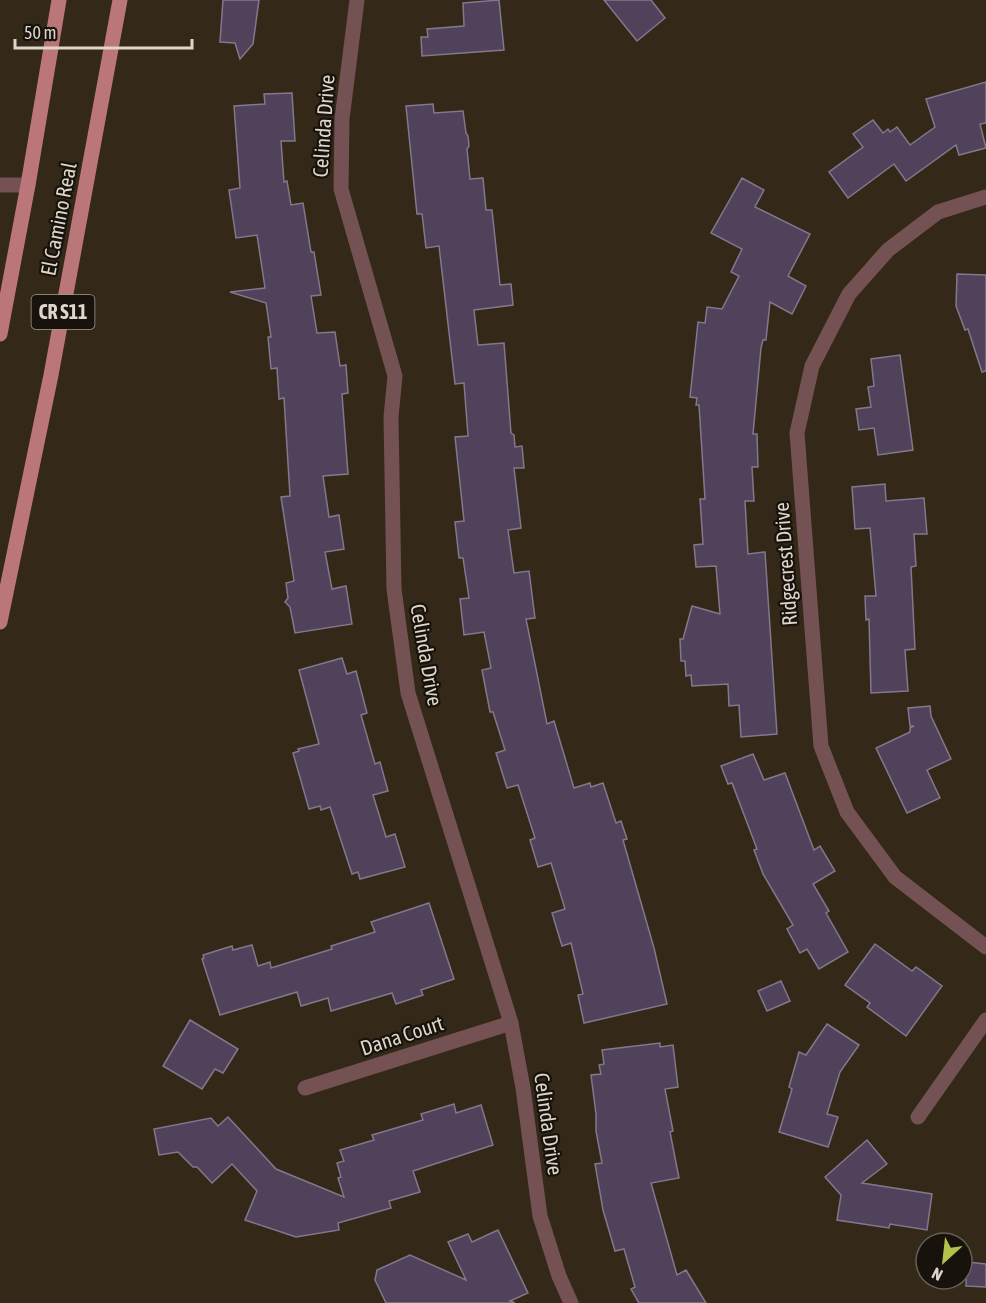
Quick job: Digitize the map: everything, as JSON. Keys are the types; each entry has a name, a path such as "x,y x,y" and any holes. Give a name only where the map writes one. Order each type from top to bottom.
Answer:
{"main road":[{"name":"El Camino Real","path":"0,333 59,0"},
{"name":"El Camino Real","path":"0,622 51,375 120,0"}],"street":[{"name":"Celinda Drive","path":"357,0 342,119 341,189 395,376 391,417 394,588 408,693 511,1023 523,1088 540,1216 559,1276 571,1303"},
{"path":"0,185 28,185"},
{"name":"Ridgecrest Drive","path":"986,197 938,212 888,250 849,294 812,366 797,433 821,746 847,812 895,878 986,947"},
{"path":"918,1117 986,1020"},
{"name":"Dana Court","path":"305,1089 511,1023"}],"building":[{"path":"223,0 259,0 253,44 240,59 235,43 220,42"},
{"path":"499,0 504,50 422,56 421,37 428,37 427,29 464,26 463,3"},
{"path":"604,0 651,0 665,18 637,41"},
{"path":"986,82 986,123 980,124 986,148 959,155 956,145 906,181 894,164 848,198 829,172 863,147 853,134 873,120 883,133 888,129 890,132 897,127 910,145 935,127 926,99"},
{"path":"292,93 295,141 281,141 284,182 287,181 291,205 303,203 311,252 314,252 321,295 311,296 317,333 335,332 340,366 346,365 348,393 342,394 348,474 323,476 329,517 339,515 344,549 325,552 332,589 346,586 352,624 295,633 290,607 285,602 288,598 286,583 294,581 281,497 290,496 284,398 279,399 277,368 271,369 268,337 271,337 266,303 230,292 265,288 257,235 236,238 229,190 240,188 234,106 265,104 264,94"},
{"path":"433,104 434,113 463,111 468,136 470,179 483,178 486,210 492,210 500,285 511,284 513,305 474,310 478,345 504,343 511,433 514,435 515,447 522,446 524,468 514,468 521,528 508,530 514,573 529,571 535,618 526,619 547,724 554,721 574,788 590,783 591,787 603,783 616,823 621,821 627,839 623,840 654,948 667,1004 584,1023 578,995 583,994 571,943 562,946 552,913 565,909 551,863 538,867 530,840 535,838 518,785 507,788 496,753 505,750 493,712 490,712 482,670 491,668 484,632 464,635 460,599 469,598 463,558 459,558 455,522 464,521 455,437 468,436 464,383 455,384 439,246 426,248 422,214 417,214 406,106"},
{"path":"742,178 764,190 755,207 810,234 788,276 806,286 792,314 770,302 766,340 763,340 761,348 753,434 757,434 758,467 752,467 754,501 745,501 748,554 765,552 777,734 741,737 739,705 729,706 728,684 692,686 691,675 686,676 685,661 681,661 680,639 683,639 692,606 720,614 716,566 696,567 694,545 703,544 700,499 705,499 699,405 696,405 697,398 690,397 698,322 705,323 707,307 722,309 739,276 731,272 742,249 711,233"},
{"path":"957,274 986,275 986,371 982,372 968,329 965,330 956,306"},
{"path":"900,355 913,450 878,455 874,428 859,430 856,409 871,407 868,387 874,386 871,359"},
{"path":"885,484 886,501 924,498 927,534 914,534 916,566 911,567 915,649 905,650 908,691 871,693 869,619 866,620 865,596 876,596 870,528 855,529 852,487"},
{"path":"342,658 347,674 356,671 367,713 361,715 375,764 380,762 388,791 373,795 386,837 395,834 405,867 360,879 358,872 352,874 330,807 321,810 320,806 309,809 293,753 299,751 298,749 319,744 299,670"},
{"path":"930,706 931,716 951,759 927,770 940,798 907,813 876,748 910,732 910,728 914,726 910,726 908,708"},
{"path":"753,754 764,780 785,773 814,850 820,846 835,871 813,884 829,911 826,913 848,952 819,969 807,949 800,953 787,929 793,925 763,874 754,850 757,849 732,783 728,784 721,766"},
{"path":"429,903 454,979 421,990 423,995 396,1004 392,993 331,1011 328,998 301,1006 297,992 220,1015 202,959 203,955 232,946 233,950 252,945 258,966 270,962 271,968 332,949 331,946 375,932 371,922"},
{"path":"875,944 912,971 916,967 942,986 906,1036 867,1007 870,1003 845,985"},
{"path":"781,981 790,1001 767,1011 758,991"},
{"path":"190,1020 238,1049 223,1073 215,1069 202,1089 163,1066"},
{"path":"827,1024 859,1045 840,1072 827,1114 838,1117 828,1147 779,1132 792,1089 789,1087 799,1052 806,1055"},
{"path":"660,1043 660,1047 673,1045 678,1087 665,1089 679,1178 651,1183 677,1275 686,1270 706,1303 639,1303 631,1289 635,1287 624,1249 615,1251 603,1210 595,1164 602,1163 596,1131 591,1075 601,1074 599,1065 604,1064 602,1050"},
{"path":"454,1104 456,1113 481,1105 493,1145 413,1171 420,1192 389,1201 391,1208 338,1223 339,1230 296,1237 245,1220 257,1191 232,1164 212,1183 178,1152 159,1155 154,1129 211,1118 218,1126 228,1117 276,1169 344,1197 338,1178 341,1177 337,1163 344,1161 340,1150 374,1140 372,1135 423,1120 421,1114"},
{"path":"867,1140 887,1164 862,1183 932,1194 927,1230 890,1224 889,1228 837,1220 841,1195 825,1177"},
{"path":"498,1230 528,1293 510,1301 515,1303 386,1303 375,1280 377,1270 410,1255 466,1280 448,1242 468,1234 472,1242"},
{"path":"974,1263 986,1264 986,1287 974,1286"}]}
